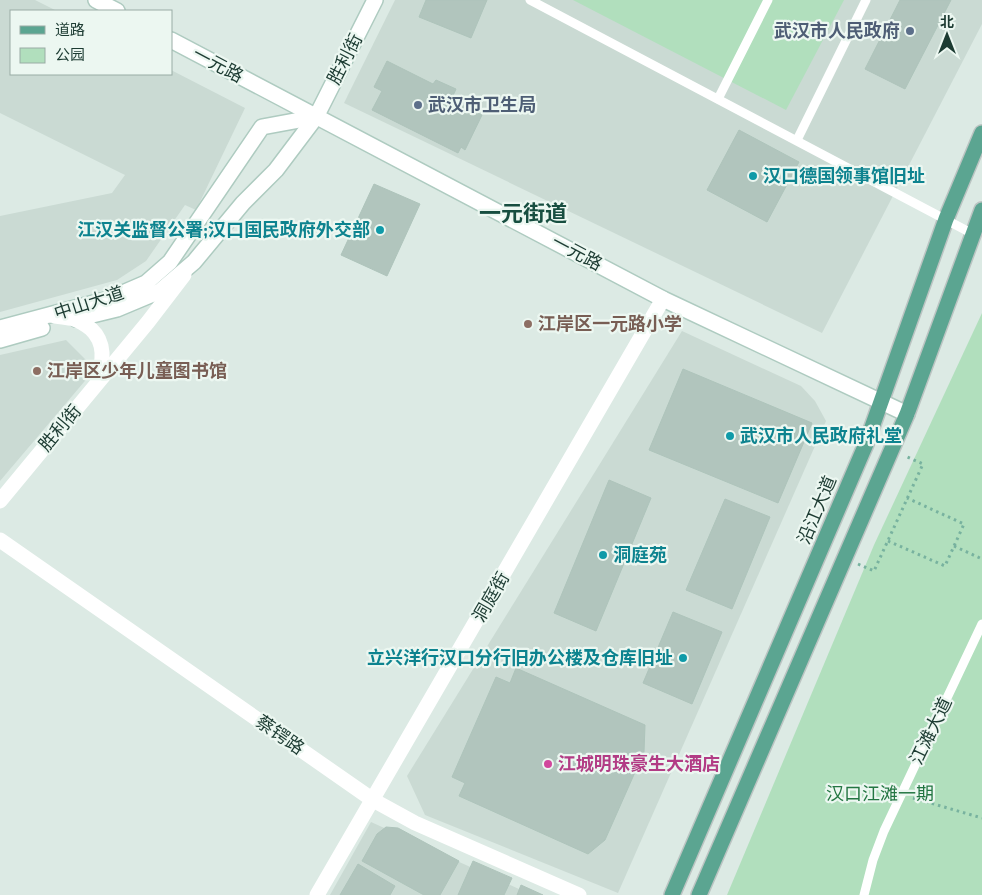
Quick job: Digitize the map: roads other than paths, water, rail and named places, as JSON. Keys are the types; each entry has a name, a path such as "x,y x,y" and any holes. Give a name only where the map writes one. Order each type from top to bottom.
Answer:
{"main road":[{"path":"96,0 115,10"},
{"name":"胜利街","path":"0,501 148,322 243,203 276,170 316,117 375,0"},
{"name":"一元路","path":"172,41 663,299 908,414"},
{"name":"中山大道","path":"0,328 51,316 109,299 146,283 170,262 262,127 316,117"},
{"name":"沿江大道","path":"672,895 866,444 946,219 982,133"},
{"path":"699,895 908,414 982,210"},
{"name":"胜利街","path":"160,291 194,262"},
{"name":"中山大道","path":"0,340 117,309 160,291"},
{"name":"洞庭街","path":"317,895 663,299"},
{"path":"51,316 75,319 85,324 98,335 103,362 97,384"},
{"name":"蔡锷路","path":"0,540 373,800 415,823 579,895"}],"lane":[{"path":"530,0 972,234"},
{"path":"718,99 768,0"},
{"path":"797,140 866,0"},
{"name":"江滩大道","path":"864,895 873,860 900,794 982,624"}],"place":[{"name":"武汉市人民政府","path":"910,31"},
{"name":"武汉市卫生局","path":"418,105"},
{"name":"汉口德国领事馆旧址","path":"753,176"},
{"name":"江汉关监督公署;汉口国民政府外交部","path":"380,230"},
{"name":"江岸区一元路小学","path":"528,324"},
{"name":"江岸区少年儿童图书馆","path":"37,371"},
{"name":"武汉市人民政府礼堂","path":"730,436"},
{"name":"洞庭苑","path":"603,555"},
{"name":"立兴洋行汉口分行旧办公楼及仓库旧址","path":"683,658"},
{"name":"江城明珠豪生大酒店","path":"548,764"}],"district":[{"name":"一元街道","path":"523,213"}],"park label":[{"name":"汉口江滩一期","path":"880,794"}]}
